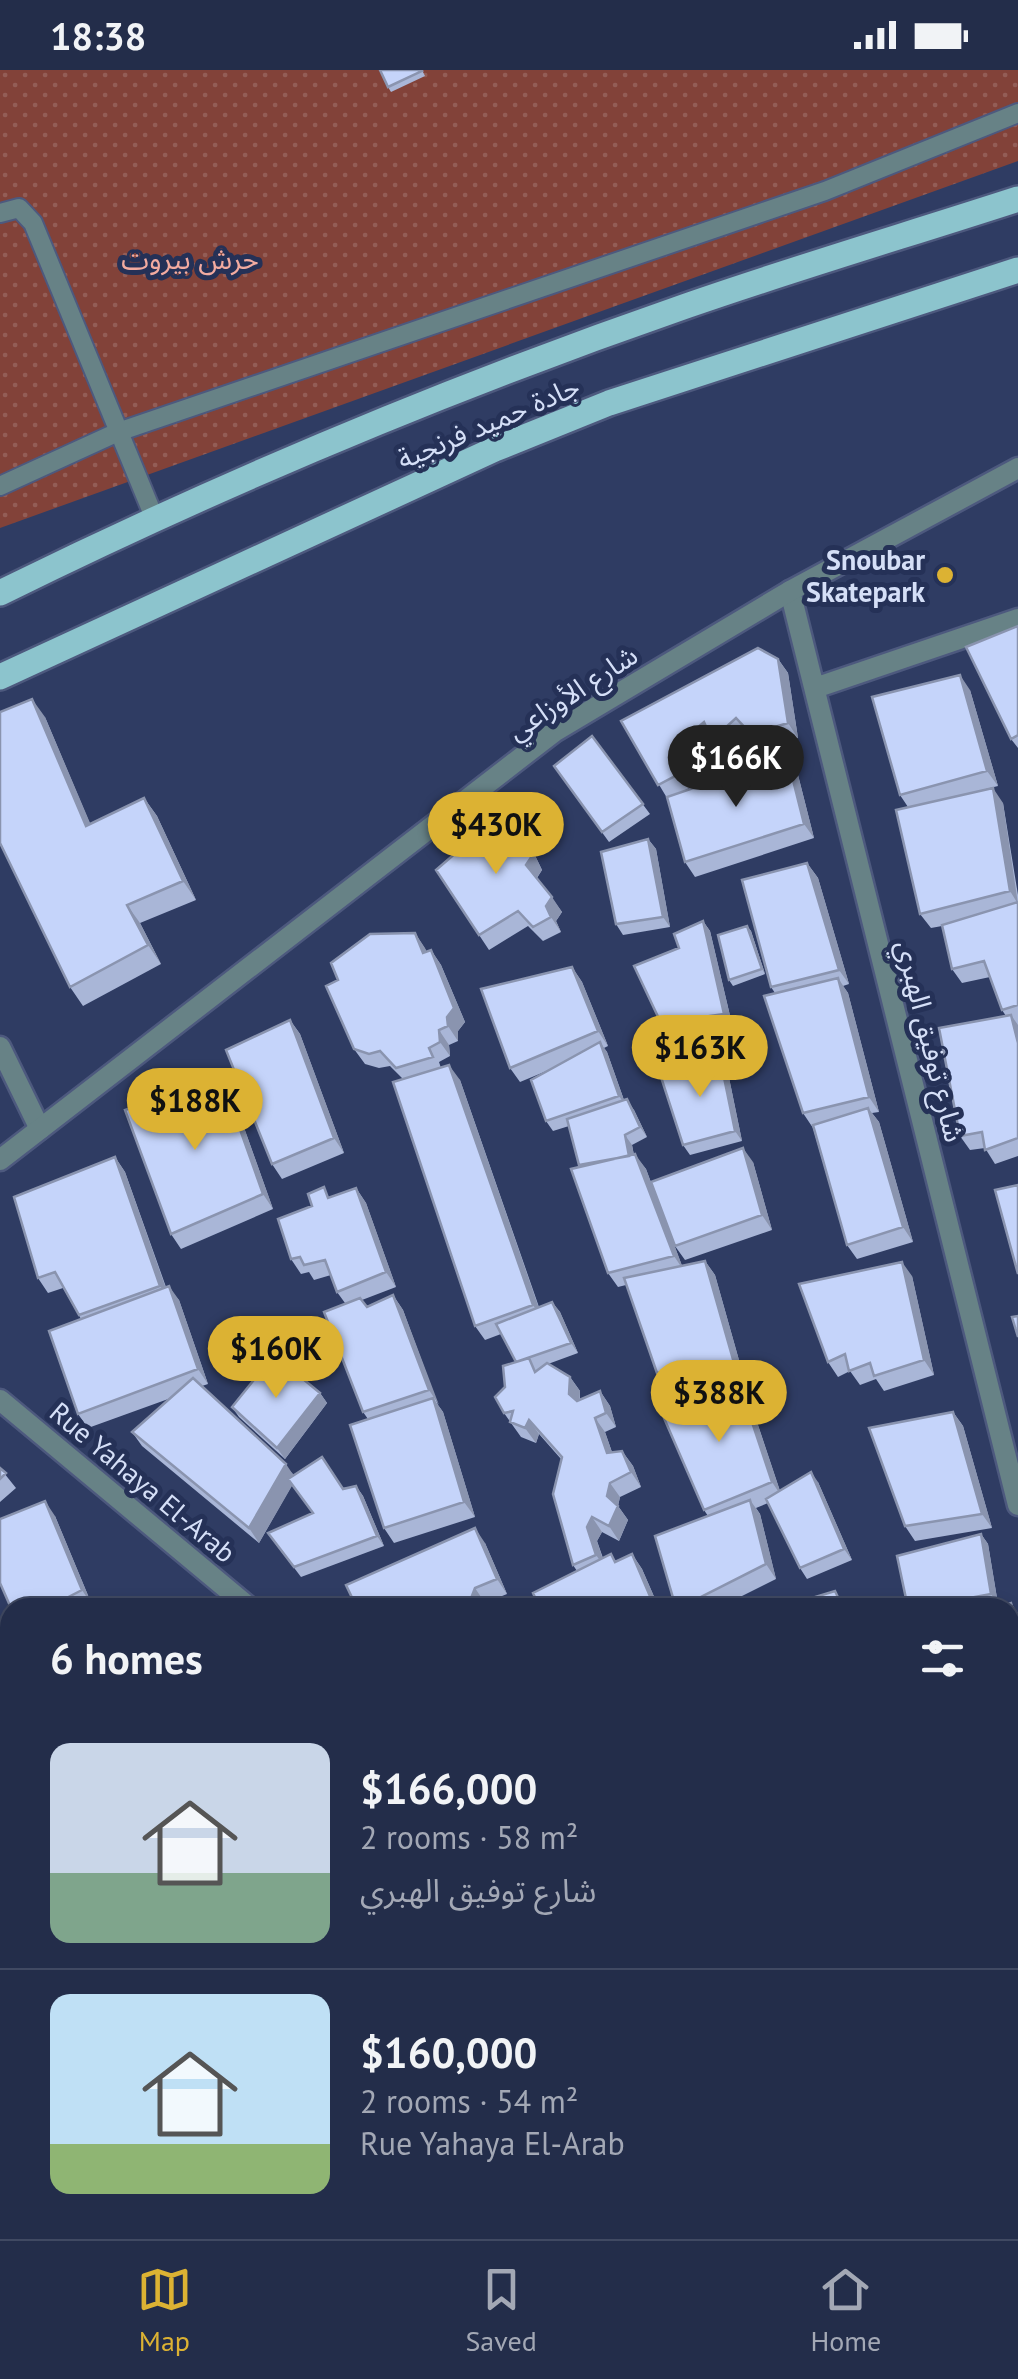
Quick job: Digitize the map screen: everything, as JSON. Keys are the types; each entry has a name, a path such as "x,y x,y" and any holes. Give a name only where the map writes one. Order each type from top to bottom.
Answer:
{"main road":[{"name":"جادة حميد فرنجية","path":"0,594 154,517 486,381 685,306 1018,199"},
{"name":"جادة حميد فرنجية","path":"0,677 495,449 610,402 1018,270"}],"street":[{"name":"شارع الأوزاعي","path":"0,1160 554,732 790,590 1018,468"},
{"name":"شارع توفيق الهبري","path":"790,590 1018,1505"},
{"path":"815,688 1018,619"},
{"path":"0,1047 40,1129"},
{"name":"Rue Yahaya El-Arab","path":"0,1400 238,1598"}],"lane":[{"path":"0,486 118,432 825,191 1018,114"},
{"path":"0,212 19,208 34,223 154,517"}],"green space":[{"name":"حرش بيروت","path":"0,70 1018,70 1018,161 0,528"}],"building":[{"path":"380,70 421,70 422,71 388,87"},
{"path":"1018,626 1018,735 1011,739 966,647"},
{"path":"758,648 778,659 788,723 751,734 736,718 712,740 704,722 683,740 694,766 658,785 621,721"},
{"path":"960,675 987,771 900,795 872,697"},
{"path":"32,699 86,826 144,798 183,881 127,905 148,945 70,987 0,843 0,712"},
{"path":"592,736 643,804 602,832 554,766"},
{"path":"787,756 804,824 685,862 667,797"},
{"path":"993,788 1010,891 920,914 896,810"},
{"path":"509,807 532,856 526,865 552,897 546,906 551,917 533,927 518,911 479,935 436,870"},
{"path":"648,839 663,917 616,924 601,852"},
{"path":"807,863 839,970 771,987 742,880"},
{"path":"1018,902 1018,1005 1002,1010 984,961 952,969 942,925"},
{"path":"703,921 724,1014 661,1023 634,966 679,948 674,934"},
{"path":"747,926 762,969 729,980 718,935"},
{"path":"415,933 423,953 431,950 454,1008 447,1017 448,1026 439,1030 440,1042 429,1048 433,1057 396,1068 380,1051 369,1054 354,1049 326,986 338,980 331,963 370,934"},
{"path":"572,967 598,1031 510,1068 481,989"},
{"path":"838,978 869,1097 803,1113 764,996"},
{"path":"1011,1015 1018,1043 1018,1138 985,1150 982,1132 960,1136 939,1028"},
{"path":"290,1020 334,1138 272,1164 226,1050"},
{"path":"600,1042 619,1096 546,1121 531,1080"},
{"path":"719,1053 735,1131 683,1145 661,1077"},
{"path":"449,1065 533,1305 475,1326 393,1082"},
{"path":"221,1076 263,1194 171,1234 125,1110"},
{"path":"627,1099 640,1127 625,1135 629,1156 579,1165 567,1119"},
{"path":"868,1108 903,1227 847,1245 813,1125"},
{"path":"743,1148 762,1215 675,1246 651,1182"},
{"path":"635,1154 674,1256 608,1273 571,1169"},
{"path":"115,1157 160,1286 79,1315 55,1272 38,1278 14,1197"},
{"path":"1018,1185 1018,1274 995,1190"},
{"path":"324,1187 328,1198 356,1188 386,1272 337,1292 325,1260 304,1265 300,1257 291,1259 278,1219 312,1206 308,1194"},
{"path":"705,1261 736,1370 672,1389 670,1371 657,1373 624,1278"},
{"path":"902,1262 924,1360 874,1376 870,1363 849,1371 845,1354 828,1362 799,1284"},
{"path":"169,1286 198,1369 78,1414 49,1331"},
{"path":"393,1295 429,1390 363,1412 324,1312 360,1298 367,1307"},
{"path":"552,1302 571,1343 516,1362 496,1324"},
{"path":"1018,1316 1018,1337 1012,1317"},
{"path":"274,1355 320,1393 277,1448 232,1407"},
{"path":"529,1358 535,1372 547,1363 570,1377 569,1394 577,1401 600,1391 606,1413 595,1418 607,1453 622,1451 631,1472 610,1483 607,1496 618,1506 609,1526 592,1517 587,1527 596,1555 573,1565 553,1494 562,1457 529,1420 525,1428 510,1422 513,1411 504,1413 495,1397 505,1387 503,1366"},
{"path":"193,1378 286,1464 249,1528 132,1432"},
{"path":"738,1380 772,1482 704,1510 664,1418 679,1413 676,1401"},
{"path":"433,1398 464,1502 384,1528 350,1425"},
{"path":"953,1412 982,1514 905,1526 869,1428"},
{"path":"322,1457 343,1489 356,1486 377,1536 294,1567 268,1533 313,1513 288,1479"},
{"path":"811,1472 844,1549 800,1568 766,1499"},
{"path":"750,1500 766,1564 699,1598 673,1598 655,1536"},
{"path":"45,1501 82,1590 66,1598 7,1598 0,1583 0,1519"},
{"path":"475,1528 497,1579 475,1588 471,1598 352,1598 346,1585"},
{"path":"981,1534 991,1594 906,1598 897,1556"},
{"path":"611,1554 615,1562 632,1554 651,1598 535,1598 533,1593"},
{"path":"835,1591 838,1598 812,1598"}],"place":[{"name":"Snoubar Skatepark","path":"945,575"}]}
